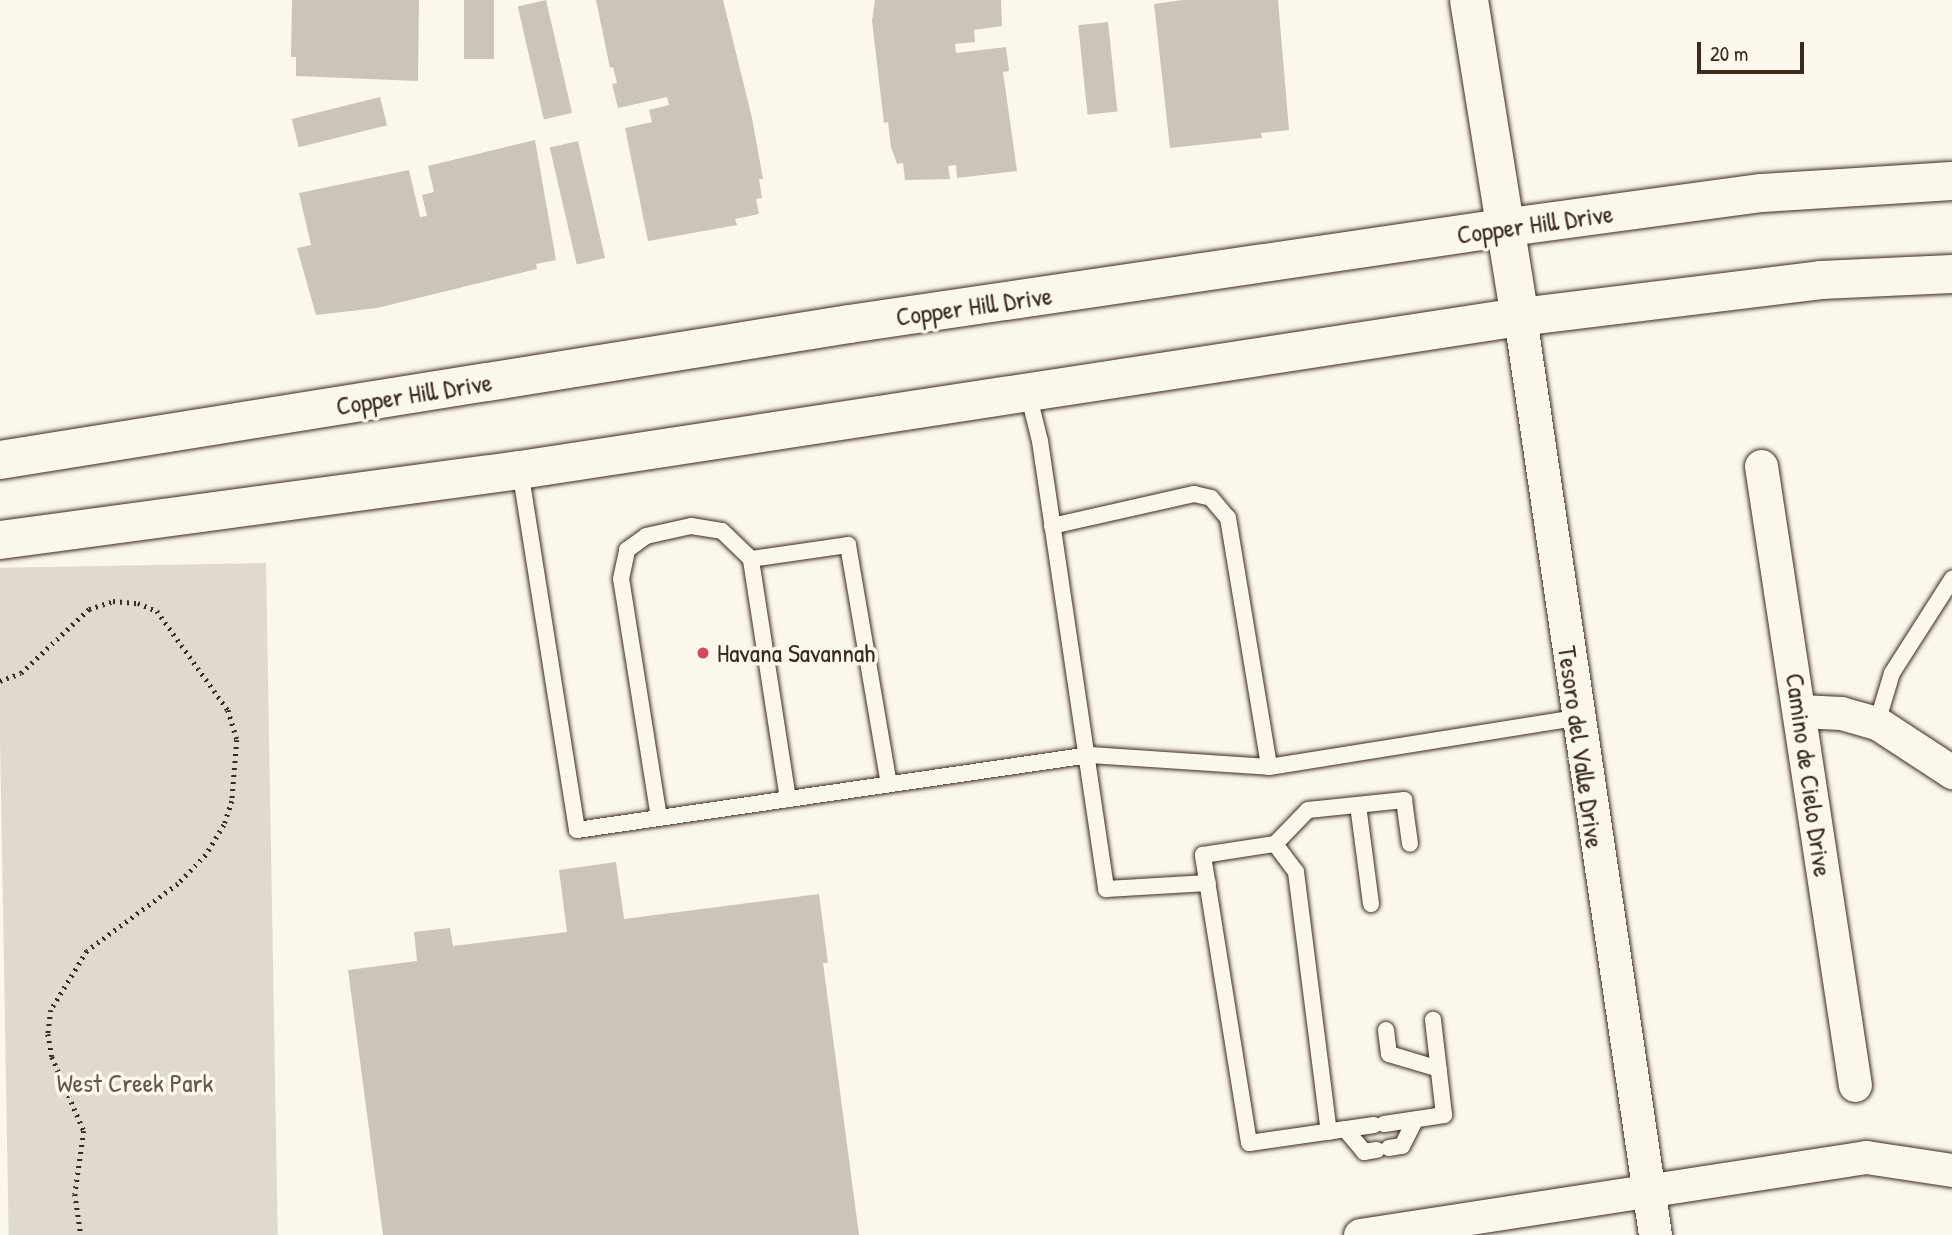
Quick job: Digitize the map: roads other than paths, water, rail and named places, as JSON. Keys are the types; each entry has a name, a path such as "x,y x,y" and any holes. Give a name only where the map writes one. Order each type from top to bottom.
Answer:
{"main road":[{"name":"Tesoro del Valle Drive","path":"1469,0 1502,228 1520,317"},
{"name":"Copper Hill Drive","path":"0,460 836,326 1502,228 1762,193 1952,181"},
{"path":"0,540 520,470 1520,317 1821,281 1952,274"}],"street":[{"name":"Tesoro del Valle Drive","path":"1520,317 1576,718 1654,1235"},
{"name":"Camino de Cielo Drive","path":"1761,466 1855,1085"},
{"path":"1800,712 1841,713 1877,723 1952,772"},
{"path":"1360,1235 1866,1157 1952,1170"}],"lane":[{"path":"1028,393 1090,755 1106,889 1208,883"},
{"path":"520,470 577,830 1090,755 1269,767 1576,718"},
{"path":"1052,526 1194,494 1210,498 1227,518 1269,767"},
{"path":"659,818 621,579 627,550 646,536 691,526 722,531 751,559 788,799"},
{"path":"751,559 848,545 889,784"},
{"path":"1877,723 1892,673 1952,579"},
{"path":"1410,844 1404,800 1308,810 1275,844 1203,855 1249,1143 1444,1115 1433,1020"},
{"path":"1358,805 1371,905"},
{"path":"1275,844 1296,872 1337,1130 1364,1152 1402,1146 1415,1120"},
{"path":"1386,1030 1389,1054 1439,1069"}],"place":[{"name":"Havana Savannah","path":"703,653"}],"park label":[{"name":"West Creek Park","path":"135,1083"}]}
